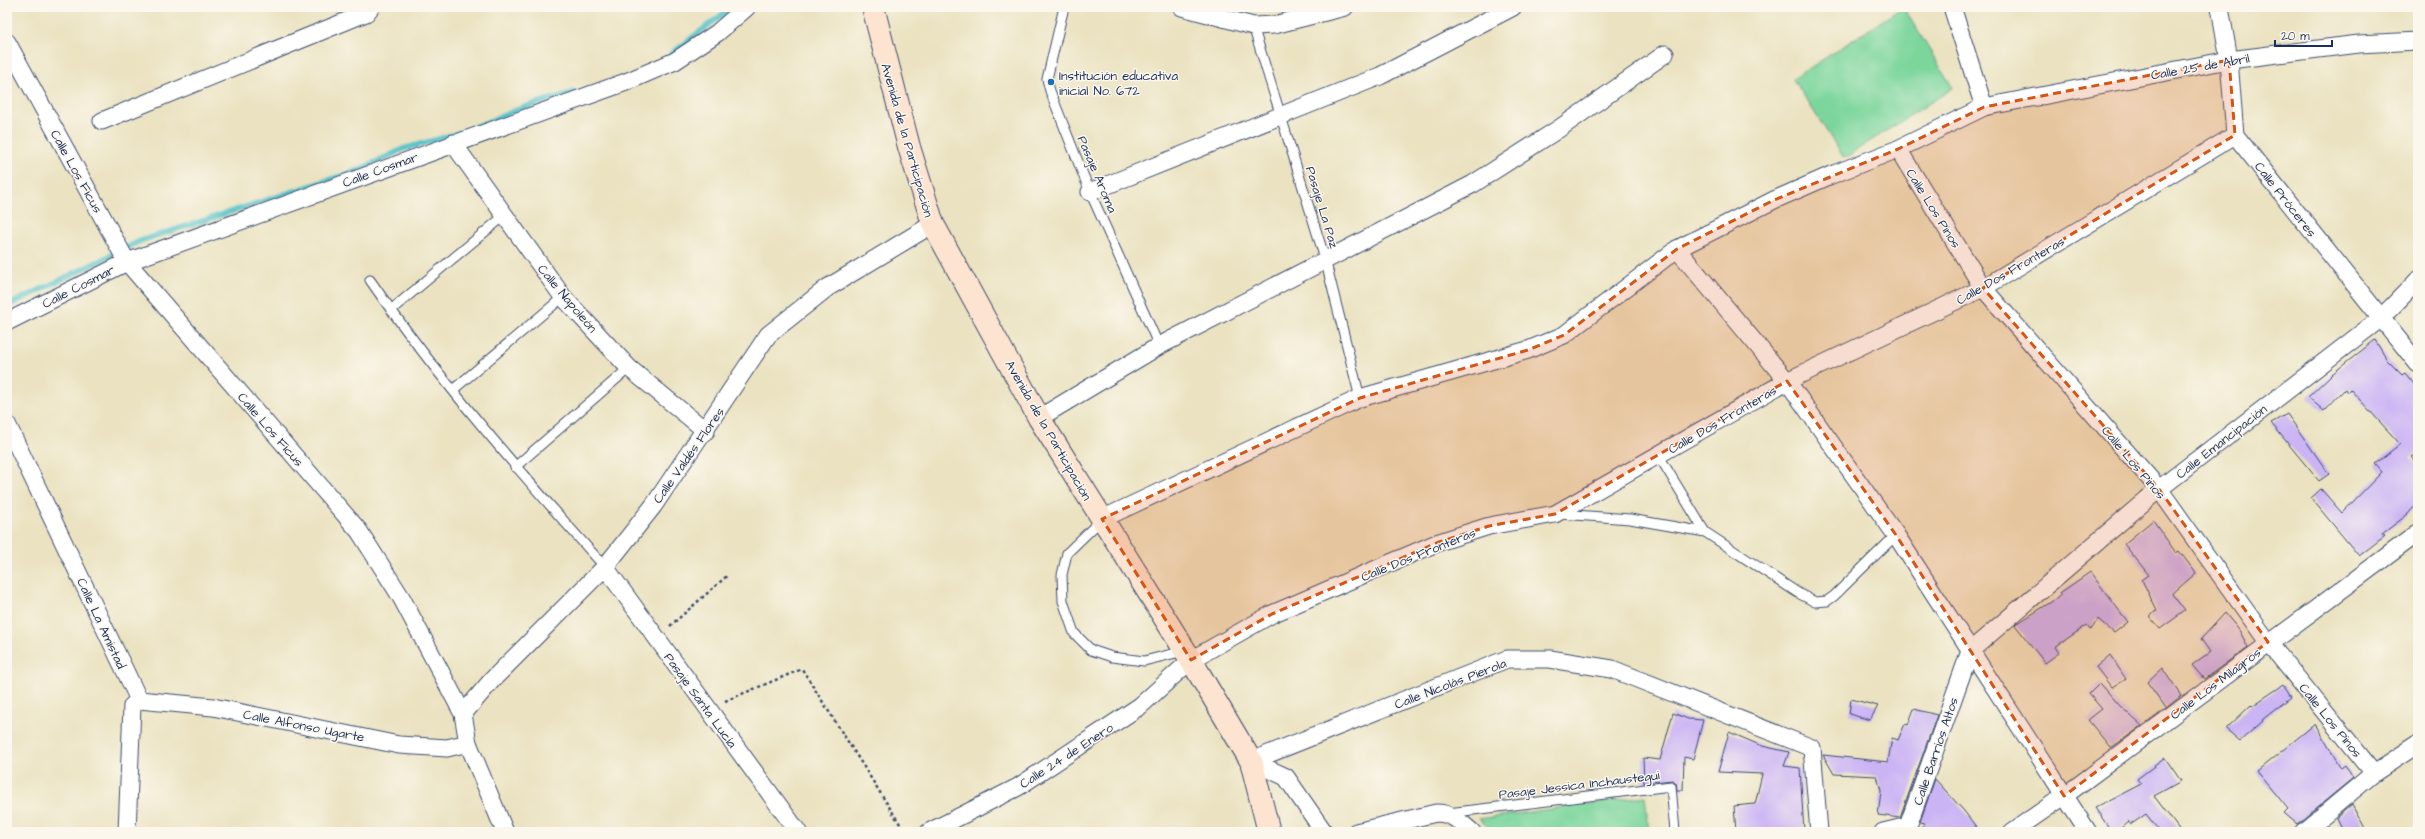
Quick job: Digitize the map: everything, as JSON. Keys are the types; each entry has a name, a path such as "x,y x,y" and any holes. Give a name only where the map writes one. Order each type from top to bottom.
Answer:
{"main road":[{"name":"Avenida de la Participación","path":"873,7 908,147 933,224 1039,418 1188,656 1251,762 1269,832"}],"street":[{"path":"102,121 366,13 371,7"},
{"name":"Calle Cosmar","path":"7,322 127,262 453,143 626,82 675,61 717,33 747,7"},
{"path":"1182,7 1253,26 1274,25 1344,7"},
{"path":"1090,192 1280,114 1380,76 1513,7"},
{"path":"1952,7 1984,107"},
{"path":"2220,7 2229,60 2235,134"},
{"name":"Calle 25 de Abril","path":"1102,519 1360,398 1528,350 1564,335 1677,249 1774,200 1829,176 1898,150 1984,107 2229,60 2359,44 2418,41"},
{"name":"Calle Los Ficus","path":"7,42 127,262 359,531 401,597 463,714 468,743 505,832"},
{"path":"1039,418 1159,346 1325,259 1473,184 1560,128 1665,54"},
{"name":"Calle Dos Fronteras","path":"1188,656 1272,614 1439,542 1489,526 1555,514 1787,381 1983,288 2235,134"},
{"name":"Calle Próceres","path":"2235,134 2380,319 2418,364"},
{"name":"Calle Napoleón","path":"453,143 504,216 563,296 629,368 706,431"},
{"name":"Calle Los Pinos","path":"1898,150 1983,288 2159,489 2268,642 2374,773"},
{"name":"Calle Valdés Flores","path":"463,714 492,680 605,567 654,505 706,431 768,335 827,288 933,224"},
{"path":"1677,249 1787,381 1896,535 2088,832"},
{"name":"Calle Emancipación","path":"1970,651 2159,489 2380,319 2418,280"},
{"name":"Calle La Amistad","path":"7,424 139,700"},
{"name":"Calle Los Milagros","path":"2012,832 2064,796 2268,642 2418,533"},
{"name":"Pasaje Santa Lucía","path":"605,567 798,832"},
{"name":"Calle Barrios Altos","path":"1883,832 1908,826 1970,651"},
{"name":"Calle 24 de Enero","path":"929,832 1018,786 1140,706 1188,656"},
{"name":"Calle Nicolás Pierola","path":"1251,762 1507,659 1550,659 1612,669 1812,748 1819,832"},
{"path":"127,832 132,706 139,700"},
{"name":"Calle Alfonso Ugarte","path":"139,700 212,707 400,744 447,748 468,743"},
{"path":"2303,832 2374,773 2418,744"},
{"path":"1251,762 1286,777 1324,832"},
{"path":"1356,832 1436,813 1444,813 1454,817 1472,832"}],"lane":[{"name":"Pasaje Aroma","path":"1064,7 1047,79 1050,91 1090,192 1159,346"},
{"name":"Pasaje La Paz","path":"1253,26 1325,259 1360,398"},
{"path":"391,310 504,216"},
{"path":"370,280 391,310 515,467 605,567"},
{"path":"454,389 563,296"},
{"path":"515,467 629,368"},
{"path":"1658,456 1705,532"},
{"path":"1555,514 1630,519 1705,532 1798,593 1815,602 1827,601 1834,596 1896,535"},
{"path":"1102,519 1067,553 1062,575 1063,600 1074,633 1091,650 1112,657 1144,661 1188,656"},
{"name":"Pasaje Jessica Inchaustegui","path":"1444,813 1671,786 1675,832"}],"path":[{"path":"657,639 728,575"},
{"path":"708,708 802,669 905,832"}],"highlighted area":[{"path":"2229,60 2235,135 1983,288 2159,489 2268,642 2064,796 1896,535 1787,381 1555,514 1489,526 1439,542 1272,614 1191,660 1102,519 1360,398 1528,350 1564,335 1677,249 1774,200 1898,149 1984,107"}],"green space":[{"path":"1903,7 1953,88 1844,158 1793,79"},
{"path":"1645,796 1649,832 1494,832 1479,819"}],"building":[{"path":"2375,340 2387,360 2402,375 2405,373 2418,389 2418,452 2411,457 2418,465 2418,503 2407,515 2382,534 2385,536 2359,556 2311,498 2321,489 2342,513 2382,472 2375,464 2400,444 2350,389 2347,392 2345,389 2324,411 2308,397 2332,374"},
{"path":"2287,414 2329,474 2319,481 2271,423"},
{"path":"2153,520 2176,553 2179,551 2196,573 2172,594 2185,611 2160,629 2149,616 2157,611 2142,580 2149,575 2124,544"},
{"path":"2090,572 2128,622 2114,633 2098,619 2091,630 2087,625 2055,647 2059,653 2045,663 2015,625 2062,595 2060,593"},
{"path":"2225,613 2239,630 2248,647 2204,679 2192,665 2210,652 2201,639"},
{"path":"2110,655 2126,679 2112,688 2096,667"},
{"path":"2162,668 2181,696 2166,708 2147,682"},
{"path":"2100,683 2120,706 2142,726 2111,748 2088,720 2102,709 2089,694"},
{"path":"2283,685 2291,697 2262,720 2263,721 2240,741 2226,729 2251,705 2252,706"},
{"path":"1851,699 1878,706 1870,720 1849,714"},
{"path":"1914,709 1937,715 1900,818 1878,815 1881,791 1877,776 1834,774 1823,755 1888,762 1892,738 1898,740 1905,724 1908,725"},
{"path":"1673,713 1688,719 1703,720 1693,759 1684,757 1683,790 1677,790 1676,783 1673,780 1644,783 1643,758 1660,760"},
{"path":"2315,724 2341,768 2345,765 2353,778 2297,824 2284,813 2288,809 2257,771"},
{"path":"1729,732 1762,746 1789,752 1784,766 1800,768 1804,832 1736,832 1734,806 1755,804 1762,774 1718,772"},
{"path":"2165,758 2181,781 2154,796 2181,832 2160,832 2146,814 2130,825 2128,822 2116,832 2112,832 2095,808 2141,784 2137,779"},
{"path":"1935,779 1964,811 1980,832 1917,832 1925,823 1920,822"},
{"path":"2352,804 2367,832 2343,832 2336,818"}],"waterway":[{"path":"671,54 732,7"},
{"path":"7,306 140,241 359,170 403,149 460,133 522,108 574,92"}],"place":[{"name":"Institución educativa inicial No. 672","path":"1051,82"}]}
